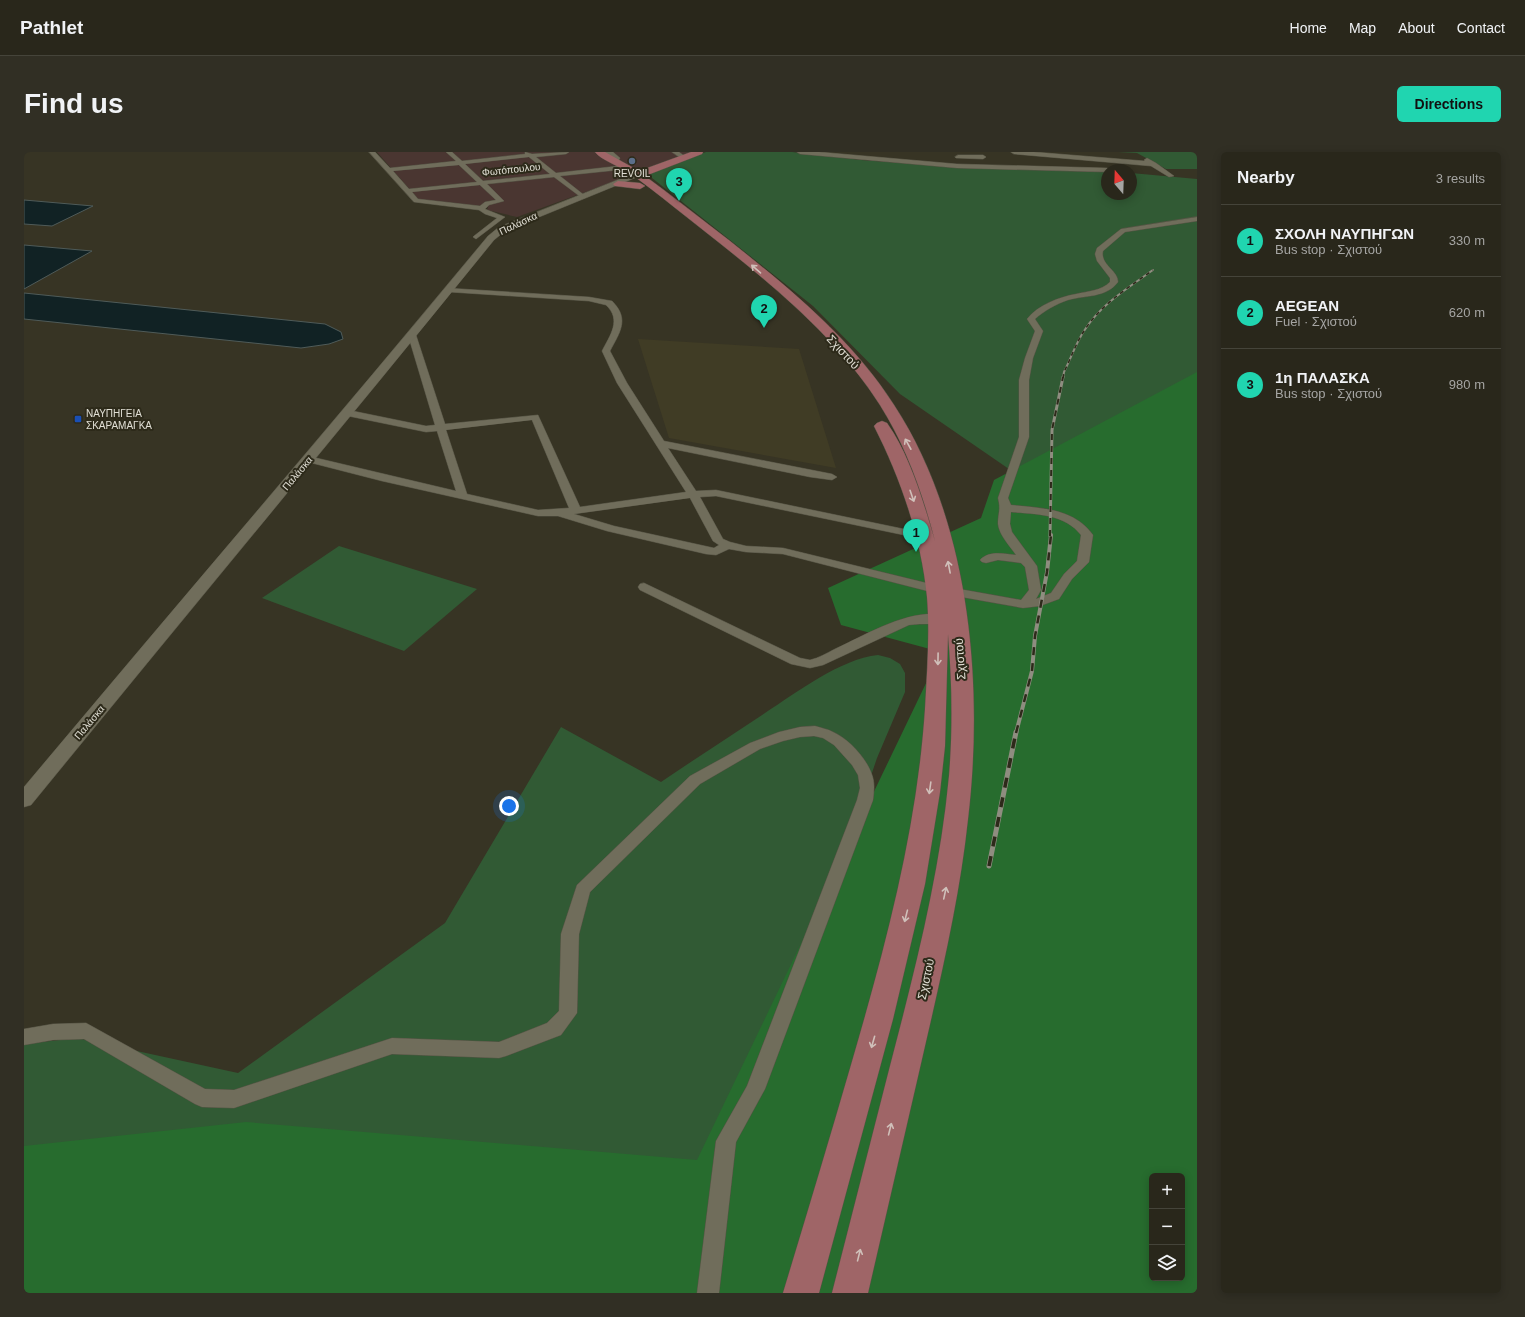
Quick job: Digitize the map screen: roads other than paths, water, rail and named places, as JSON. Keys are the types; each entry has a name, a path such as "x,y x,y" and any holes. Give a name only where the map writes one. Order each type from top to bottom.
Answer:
{"main road":[{"path":"594,152 625,170 653,169 699,152"},
{"name":"Σχιστού","path":"603,153 625,170 658,189 742,256 820,327 869,380 900,430 923,474 933,502 945,590 947,619 963,703 959,800 947,883 921,1003 850,1293"},
{"name":"Σχιστού","path":"625,170 640,186 773,296 807,328 855,381 875,412 894,450 914,502 923,536 945,590"},
{"path":"618,184 640,186"},
{"name":"Σχιστού","path":"801,1293 887,992 914,882 931,785 947,619"}],"street":[{"path":"372,152 417,201 482,208 485,212 502,217 476,237 491,238"},
{"path":"449,152 502,201 487,203 482,208"},
{"path":"389,170 461,163 528,154 566,152"},
{"path":"675,152 684,158"},
{"path":"800,152 854,155 992,168 1101,170"},
{"path":"978,152 992,168"},
{"path":"1014,152 1111,158 1154,164"},
{"path":"528,154 582,196"},
{"path":"1139,156 1171,176 1159,175"},
{"path":"952,157 983,157"},
{"path":"929,158 937,158"},
{"path":"1111,158 1116,164"},
{"name":"Φωτόπουλου","path":"407,191 554,175 625,170"},
{"name":"Παλάσκα","path":"24,800 348,413 491,238 510,226 601,188 618,184 625,170"},
{"name":"Παλάσκα","path":"601,188 625,170"},
{"path":"1023,604 1031,599 1034,590 1031,566 1025,560 1006,532 1004,524 1006,508 1003,498 1024,437 1024,380 1029,358 1040,331 1031,319 1037,313 1061,300 1099,292 1109,288 1114,282 1114,278 1100,259 1098,253 1120,232 1141,226 1197,219"},
{"path":"449,290 589,299 609,303 619,320 615,334 606,351 622,383 693,494 719,541 727,545 752,549 783,551 945,590 1023,604 1036,603 1055,596 1068,577 1083,562 1087,535 1076,522 1066,517 1006,508"},
{"path":"412,335 462,495"},
{"path":"348,413 426,429 535,417 576,511"},
{"path":"660,443 708,452 783,470 832,477"},
{"path":"308,459 382,478 538,513 560,513 693,494 716,493 923,536"},
{"path":"560,513 611,529 706,551 716,552 727,545"},
{"path":"986,560 997,556 1025,560"},
{"path":"644,587 796,661 810,664 818,662 906,622 924,619 947,619"},
{"path":"24,1037 53,1032 86,1032 202,1098 223,1099 234,1099 392,1046 499,1050 554,1029 568,1013 570,934 583,889 694,780 755,746 779,737 800,732 815,731 828,734 840,742 858,762 865,775 867,788 865,800 755,1089 726,1141 708,1293"}],"railway":[{"path":"1063,378 1064,372 1078,340 1091,321 1116,297 1153,270"},
{"path":"1050,536 1052,430 1063,377"},
{"path":"1016,733 1032,671 1035,636 1047,572 1051,535"},
{"path":"989,866 1016,732"}],"place":[{"name":"REVOIL","path":"632,161"},
{"name":"1η ΠΑΛΑΣΚΑ","path":"679,201"},
{"name":"AEGEAN","path":"764,328"},
{"name":"ΝΑΥΠΗΓΕΙΑ ΣΚΑΡΑΜΑΓΚΑ","path":"78,419"},
{"name":"ΣΧΟΛΗ ΝΑΥΠΗΓΩΝ","path":"916,552"}]}
